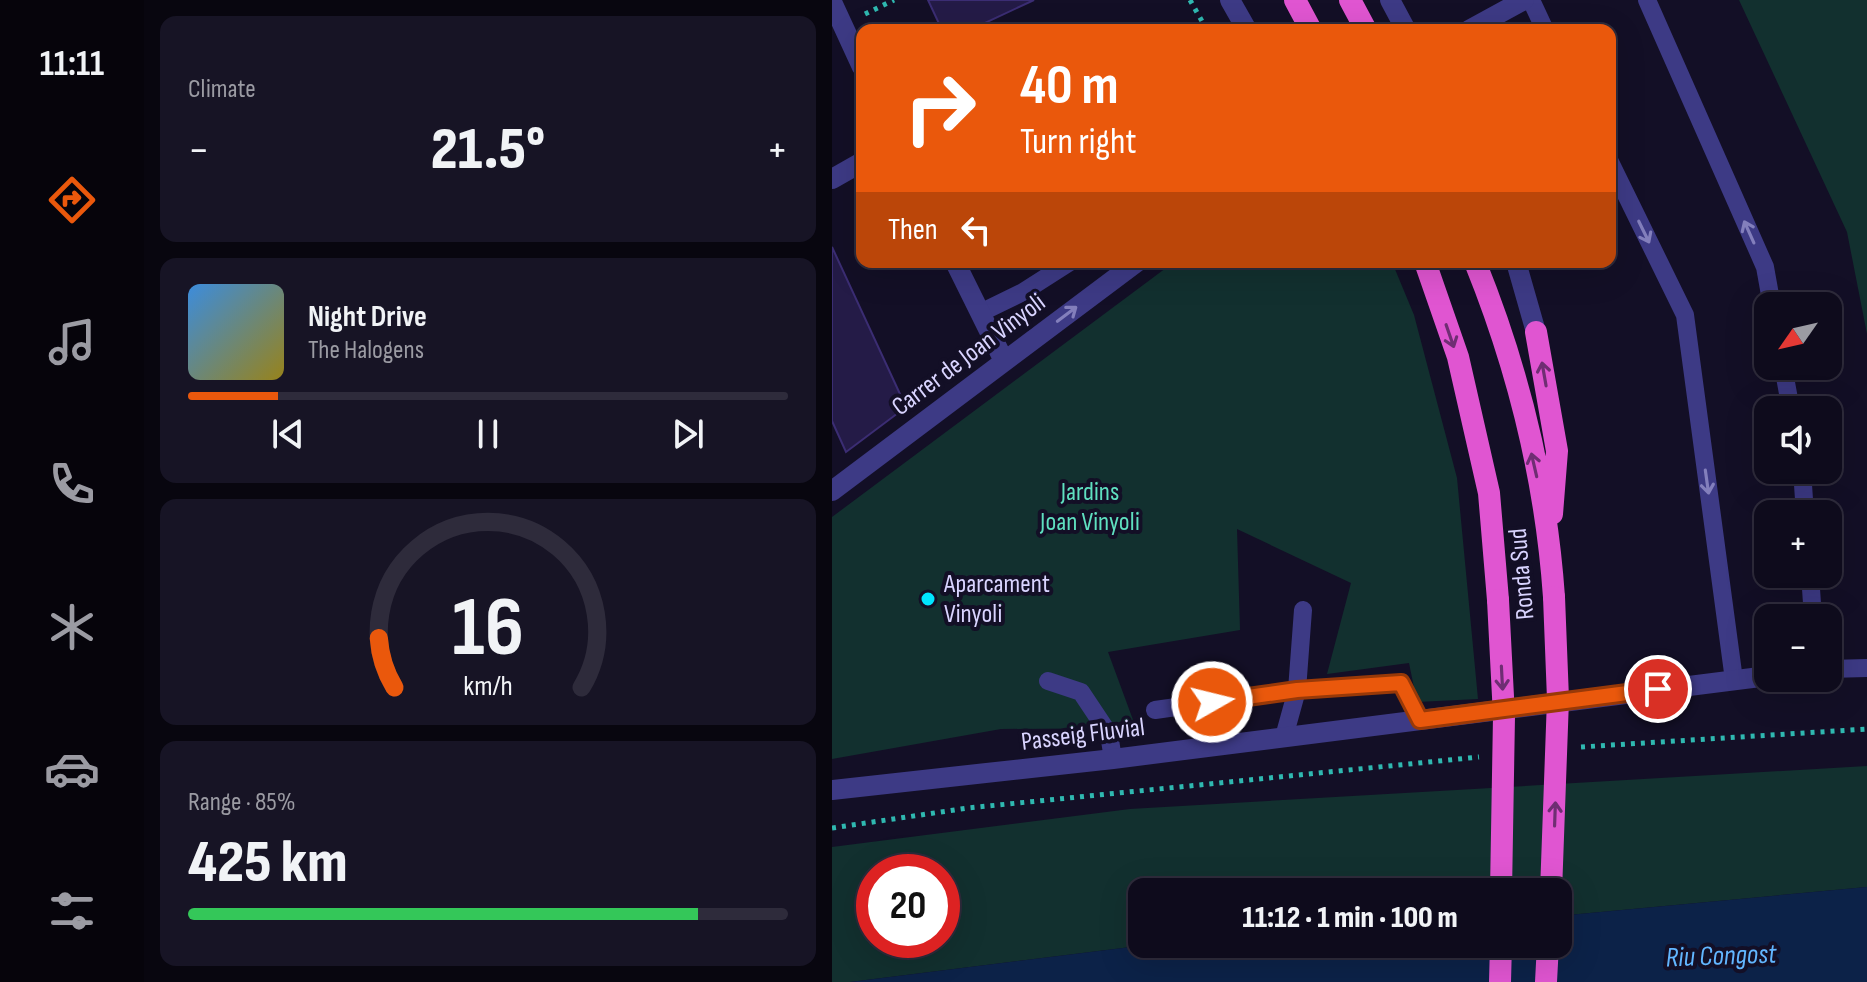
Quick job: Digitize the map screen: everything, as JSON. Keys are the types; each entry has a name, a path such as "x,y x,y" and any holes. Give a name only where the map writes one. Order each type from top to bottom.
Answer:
{"highway":[{"path":"1295,0 1308,24"},
{"path":"1350,0 1363,24"},
{"name":"Ronda Sud","path":"1427,268 1458,357 1489,493 1504,716 1501,878"},
{"name":"Ronda Sud","path":"1477,268 1511,359 1550,535 1558,699 1552,878"},
{"path":"1536,332 1557,451 1550,535"},
{"path":"1500,982 1501,958"},
{"path":"1546,982 1547,958"}],"street":[{"path":"1230,0 1244,24"},
{"path":"1390,0 1403,24"},
{"path":"1480,24 1524,0"},
{"path":"832,2 856,54"},
{"path":"832,179 856,165"},
{"path":"958,268 1004,361"},
{"name":"Carrer de Joan Vinyoli","path":"832,491 1129,268"},
{"path":"1518,268 1536,332"},
{"name":"Passeig Fluvial","path":"832,790 1113,759 1754,678"}],"lane":[{"path":"1531,0 1542,24"},
{"path":"1647,0 1765,267 1769,292"},
{"path":"1616,174 1685,315 1734,680"},
{"path":"980,313 1023,292 1061,268"},
{"path":"1284,737 1297,690 1303,610"},
{"path":"1842,669 1867,668"},
{"path":"1048,681 1081,692 1109,734 1113,759"},
{"path":"1155,710 1297,690 1401,683 1420,720"}],"path":[{"path":"1190,0 1204,24"},
{"path":"1581,747 1867,729"},
{"path":"832,828 968,808 1488,756"}],"green space":[{"path":"1739,0 1867,0 1867,334 1847,232"},
{"name":"Jardins Joan Vinyoli","path":"1166,268 1394,268 1414,315 1457,478 1478,699 1417,702 1409,663 1327,674 1351,583 1237,529 1240,630 1108,652 1136,728 1001,729 832,759 832,517"},
{"path":"1867,766 1867,887 1572,915 1572,878 1128,878 1128,947 850,982 832,982 832,847 1130,809"}],"water":[{"name":"Riu Congost","path":"1867,887 1867,982 850,982 1128,947 1128,958 1572,958 1572,915"}],"building":[{"path":"928,0 1034,0 983,24 939,24"},
{"path":"832,247 906,407 846,452 832,421"}],"place":[{"name":"Aparcament Vinyoli","path":"928,599"}],"route":[{"path":"1212,702 1297,690 1401,683 1420,720 1658,689"}]}
